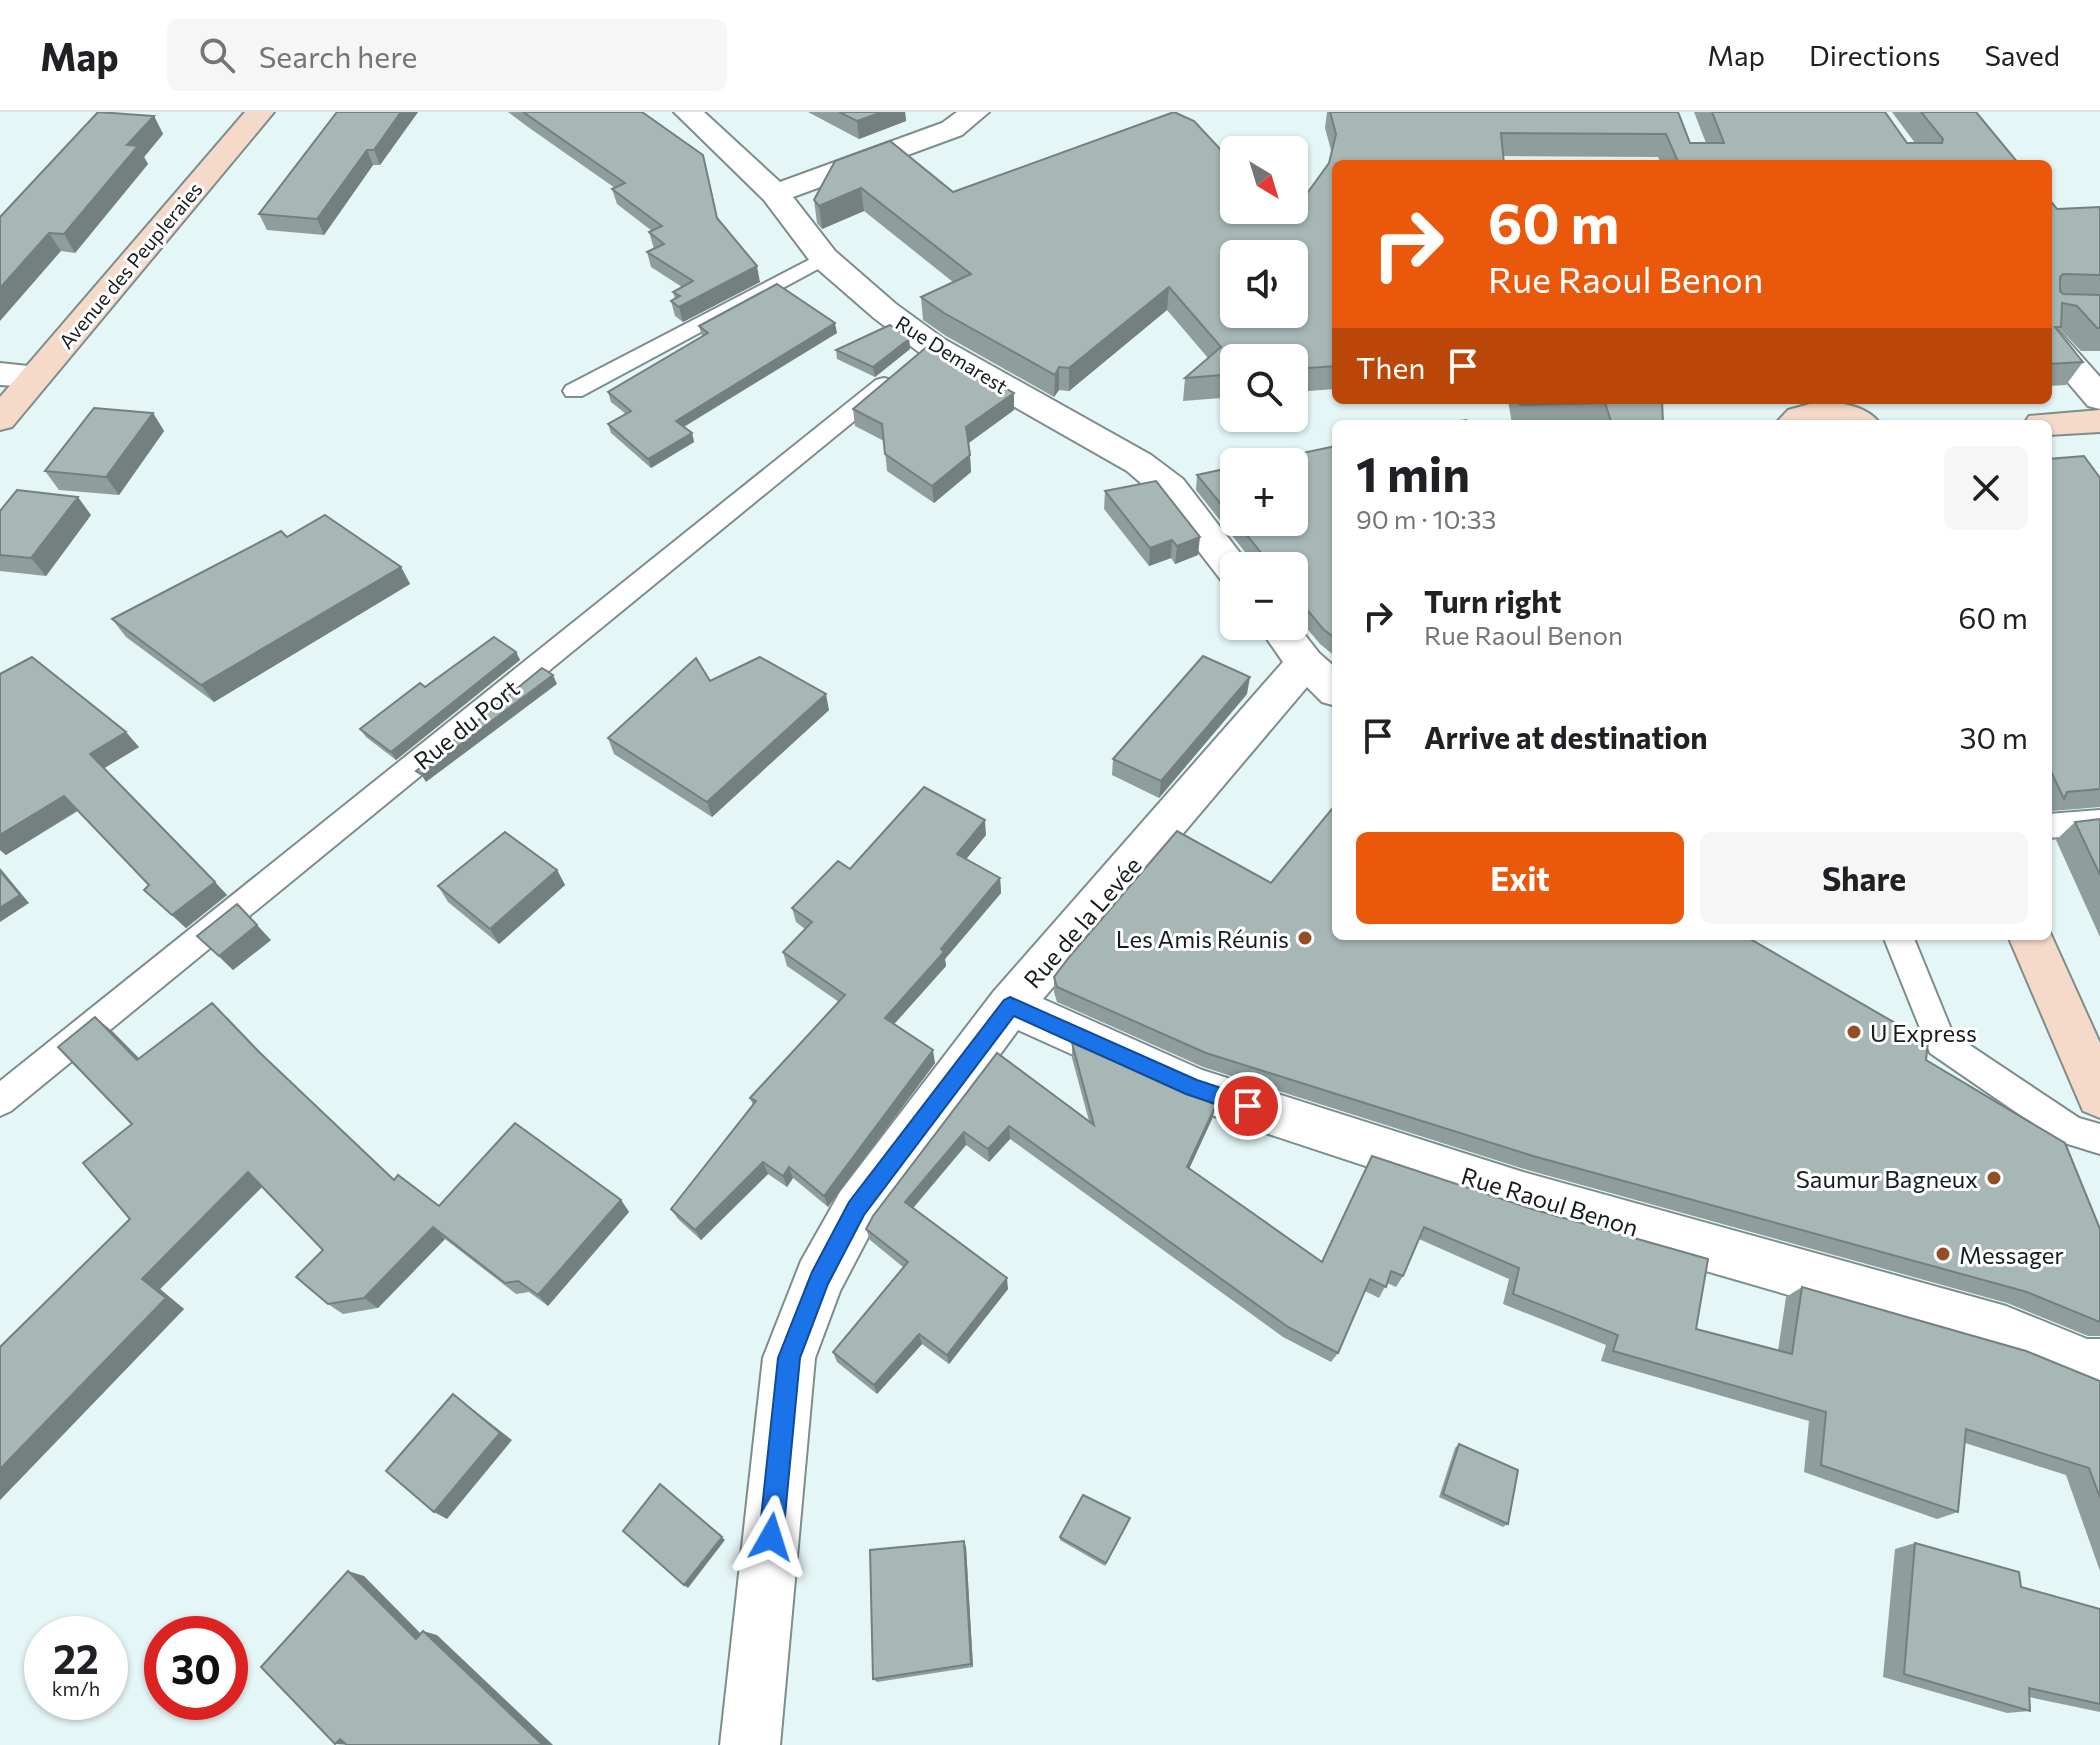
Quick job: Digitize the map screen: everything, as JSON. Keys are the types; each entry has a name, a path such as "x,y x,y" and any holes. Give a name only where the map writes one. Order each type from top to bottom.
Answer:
{"street":[{"name":"Avenue des Peupleraies","path":"0,419 260,112"},
{"name":"Rue Demarest","path":"688,112 775,194 824,258 885,311 932,346 1139,463 1170,488 1220,553"},
{"path":"775,194 952,129 975,112"},
{"path":"2052,343 2100,398"},
{"path":"0,374 35,376"},
{"path":"1804,412 1842,415 1854,420"},
{"path":"2052,423 2100,421"},
{"path":"1289,640 1321,677"},
{"name":"Rue de la Levée","path":"750,1745 789,1358 819,1279 857,1209 1010,1005 1321,677"},
{"path":"2032,940 2100,1096"},
{"name":"Rue Raoul Benon","path":"1010,1005 1193,1088 1523,1195 2006,1332 2087,1365 2100,1365"}],"lane":[{"path":"574,391 824,258"},
{"name":"Rue du Port","path":"0,1101 932,346"},
{"path":"2052,826 2100,822"},
{"path":"1900,940 1941,1043 2070,1130 2100,1139"}],"building":[{"path":"98,112 154,116 127,145 138,146 64,234 49,233 0,288 0,217"},
{"path":"337,112 401,112 374,150 367,150 317,219 259,214"},
{"path":"523,112 642,112 703,155 717,218 757,266 679,307 671,301 680,296 673,292 693,281 647,252 664,244 649,232 662,226 612,189 625,183"},
{"path":"839,112 882,112 857,121"},
{"path":"1174,112 1194,121 1220,149 1220,224 1308,224 1308,192 1329,163 1336,134 1330,112 1678,112 1690,143 1724,143 1712,112 1885,112 1907,143 1942,143 1943,139 1921,112 1976,112 2016,160 1677,160 1666,134 1501,133 1504,160 1332,160 1332,366 1308,368 1308,344 1220,346 1169,287 1069,368 1059,367 1055,375 921,297 971,274 861,188 819,206 814,200 835,161 890,141 953,192"},
{"path":"2052,203 2057,209 2100,207 2100,275 2063,274 2060,277 2060,291 2063,294 2100,295 2100,328 2077,306 2062,303 2061,327 2055,327 2083,362 2052,364"},
{"path":"777,284 835,323 676,421 692,433 648,459 608,424 631,411 608,392 708,333 699,326"},
{"path":"890,325 909,339 873,367 836,350"},
{"path":"929,345 1014,393 966,427 970,455 932,486 885,454 882,424 853,409"},
{"path":"1220,348 1220,375 1185,378"},
{"path":"1605,404 1662,404 1663,420 1611,420"},
{"path":"94,408 153,413 106,477 45,471"},
{"path":"1332,447 1332,636 1308,611 1308,552 1261,552 1247,536 1308,536 1308,452"},
{"path":"2084,456 2100,478 2100,789 2067,792 2064,799 2052,774 2052,459"},
{"path":"1220,470 1220,503 1197,475"},
{"path":"1156,481 1200,537 1177,546 1172,540 1150,548 1105,491"},
{"path":"17,490 78,497 31,558 0,555 0,511"},
{"path":"325,515 401,567 201,685 112,619 281,531 287,537"},
{"path":"494,637 516,652 391,752 360,729 420,683 425,687"},
{"path":"1203,656 1250,677 1161,781 1113,759"},
{"path":"32,657 126,732 90,754 215,882 172,915 144,890 149,885 64,796 0,835 0,674"},
{"path":"760,657 826,694 707,802 608,738 696,658 710,681"},
{"path":"542,668 553,675 421,774 416,771"},
{"path":"924,787 985,820 957,854 1000,878 941,949 944,952 885,1018 933,1050 824,1196 789,1167 783,1176 763,1162 695,1230 671,1209 756,1101 750,1098 845,995 783,952 812,922 792,908 838,861 850,869"},
{"path":"1332,809 1332,940 1752,940 1928,1042 1926,1060 2065,1143 2100,1229 2100,1322 2027,1292 1533,1156 1206,1053 1057,987 1054,977 1070,956 1177,831 1271,883"},
{"path":"2100,819 2100,875 2075,822"},
{"path":"505,832 557,870 490,929 438,886"},
{"path":"0,871 20,895 0,908"},
{"path":"237,904 257,925 219,956 197,936"},
{"path":"212,1003 394,1180 398,1175 439,1206 515,1123 621,1200 538,1295 518,1281 505,1283 433,1227 364,1298 328,1304 296,1277 323,1250 248,1172 142,1279 166,1298 0,1469 0,1347 130,1219 83,1163 132,1124 58,1047 95,1017 137,1060"},
{"path":"1072,1043 1216,1105 1187,1167 1322,1262 1372,1156 1532,1209 1708,1259 1696,1329 1792,1354 1802,1287 2026,1351 2100,1381 2100,1498 2089,1468 1966,1429 1958,1512 1821,1465 1826,1412 1613,1351 1618,1335 1513,1294 1519,1268 1424,1227 1403,1276 1391,1271 1386,1287 1370,1279 1338,1353 1288,1327 1009,1126 988,1149 964,1132 905,1202 1007,1278 947,1355 919,1334 874,1385 833,1352 908,1262 866,1229 873,1216 997,1053 1094,1125"},
{"path":"453,1394 500,1433 434,1512 386,1471"},
{"path":"1459,1444 1518,1470 1508,1524 1443,1494"},
{"path":"660,1484 722,1537 684,1585 623,1531"},
{"path":"1083,1495 1130,1518 1106,1563 1060,1537"},
{"path":"964,1541 971,1664 873,1679 870,1550"},
{"path":"1915,1543 2019,1572 2021,1587 2100,1609 2100,1704 2029,1688 2030,1711 1904,1674"},
{"path":"348,1571 416,1639 423,1631 543,1745 347,1745 340,1739 335,1744 261,1667"}],"place":[{"name":"Les Amis Réunis","path":"1305,938"},
{"name":"U Express","path":"1854,1032"},
{"name":"Saumur Bagneux","path":"1994,1178"},
{"name":"Messager","path":"1943,1254"}],"route":[{"path":"771,1537 789,1358 819,1279 857,1209 1010,1005 1193,1088 1248,1106"}]}
